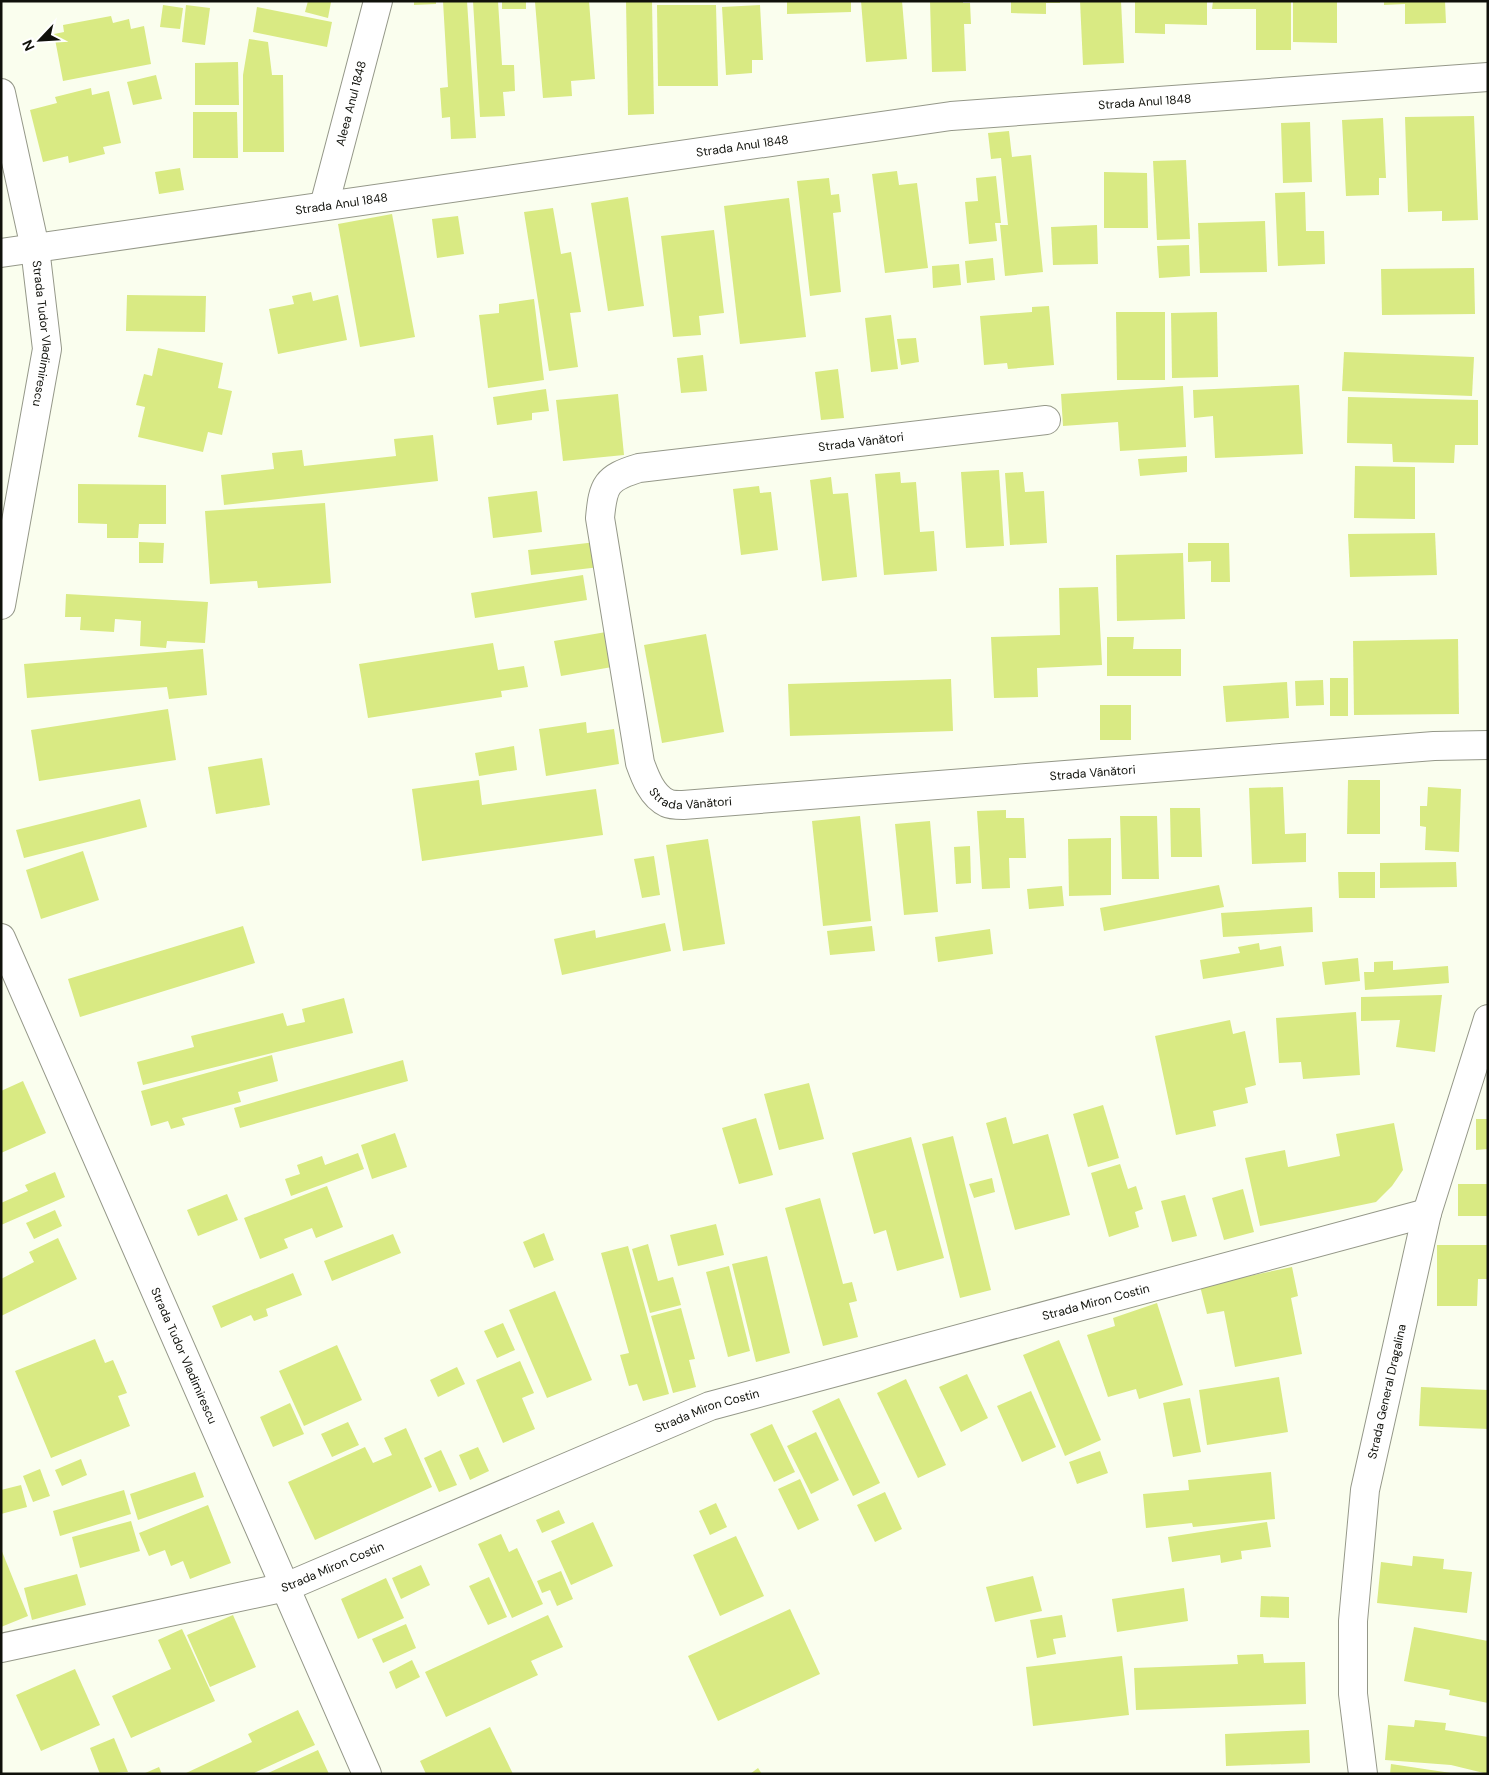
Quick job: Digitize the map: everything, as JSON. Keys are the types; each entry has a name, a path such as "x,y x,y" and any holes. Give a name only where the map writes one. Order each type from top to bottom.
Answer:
{"street":[{"name":"Aleea Anul 1848","path":"324,206 378,1"},
{"name":"Strada Anul 1848","path":"1,253 951,116 1488,77"},
{"name":"Strada Tudor Vladimirescu","path":"1,93 35,248 47,349 1,606"},
{"name":"Strada Vânători","path":"1046,420 639,468 622,473 609,482 602,495 600,518 640,763 646,780 655,793 668,804 683,806 1434,746 1488,745"},
{"name":"Strada Tudor Vladimirescu","path":"1,938 367,1774"},
{"name":"Strada General Dragalina","path":"1363,1774 1353,1694 1353,1621 1365,1490 1427,1212 1488,1020"},
{"name":"Strada Miron Costin","path":"1,1648 286,1586 710,1406 1427,1212"}],"building":[{"path":"308,1 331,2 328,18 305,12"},
{"path":"414,1 436,1 436,4 414,5"},
{"path":"443,1 467,1 476,138 451,139 450,117 442,118 440,88 448,87"},
{"path":"473,1 498,1 502,65 514,65 515,91 503,92 505,116 480,117"},
{"path":"502,1 526,1 526,9 502,9"},
{"path":"589,1 595,79 571,81 572,96 543,98 535,2"},
{"path":"626,1 652,1 654,114 628,115"},
{"path":"787,1 851,1 851,12 787,14"},
{"path":"861,1 902,1 907,59 866,62"},
{"path":"930,1 963,1 963,3 970,3 971,24 964,24 966,71 932,72"},
{"path":"1011,1 1060,1 1060,3 1046,3 1046,14 1011,13"},
{"path":"1080,1 1121,1 1124,63 1083,65"},
{"path":"1135,1 1207,1 1207,25 1165,24 1165,34 1135,33"},
{"path":"1213,1 1291,1 1291,50 1256,50 1256,9 1212,9"},
{"path":"1293,1 1337,1 1337,43 1293,42"},
{"path":"1384,1 1445,1 1446,23 1405,24 1405,4 1384,5"},
{"path":"163,5 183,8 180,29 160,27"},
{"path":"186,5 210,8 205,45 182,42"},
{"path":"657,5 716,5 718,86 658,86"},
{"path":"760,5 763,60 752,60 752,73 726,75 722,7"},
{"path":"257,7 332,22 327,47 253,32"},
{"path":"111,16 113,23 129,19 131,29 144,26 151,64 63,81 54,34 64,32 63,25"},
{"path":"249,39 268,42 272,75 283,75 284,152 243,152 243,75"},
{"path":"238,62 239,105 195,105 195,63"},
{"path":"156,75 162,99 133,105 127,82"},
{"path":"91,88 92,95 109,91 121,143 103,147 105,154 69,163 68,156 43,162 30,110 57,103 55,97"},
{"path":"193,112 237,112 238,158 193,158"},
{"path":"1474,116 1478,220 1442,221 1442,211 1408,212 1405,117"},
{"path":"1383,118 1386,178 1379,178 1379,195 1346,196 1342,120"},
{"path":"1310,122 1312,182 1283,183 1281,123"},
{"path":"1009,131 1012,157 1031,155 1043,272 1005,276 1000,225 1008,225 1001,158 991,159 988,133"},
{"path":"1186,160 1190,239 1157,240 1153,161"},
{"path":"180,168 184,190 159,194 155,172"},
{"path":"897,171 899,185 917,183 928,268 885,273 872,174"},
{"path":"1104,172 1147,173 1148,228 1104,228"},
{"path":"996,176 1001,223 995,223 997,241 969,244 965,202 978,201 976,178"},
{"path":"829,178 831,195 839,194 841,212 833,213 841,292 810,296 797,181"},
{"path":"1305,192 1306,231 1324,231 1325,264 1278,266 1275,193"},
{"path":"628,197 644,306 608,311 591,203"},
{"path":"789,198 806,337 740,344 724,206"},
{"path":"553,208 561,254 571,252 581,312 570,313 578,367 549,371 524,212"},
{"path":"392,214 415,337 360,347 338,224"},
{"path":"458,216 464,254 437,258 432,219"},
{"path":"1265,221 1267,272 1200,273 1198,223"},
{"path":"1097,225 1098,264 1053,265 1051,227"},
{"path":"714,230 724,313 699,316 701,335 673,337 661,236"},
{"path":"1189,245 1190,276 1159,278 1157,246"},
{"path":"993,258 995,280 967,283 965,261"},
{"path":"959,264 961,285 933,288 932,266"},
{"path":"1474,268 1475,314 1382,315 1381,269"},
{"path":"311,292 313,301 338,295 347,340 278,354 269,309 294,304 292,296"},
{"path":"127,295 206,296 205,332 126,331"},
{"path":"534,299 544,380 488,388 479,315 499,313 499,304"},
{"path":"1049,306 1054,365 1008,369 1007,363 984,365 980,316 1032,312 1032,307"},
{"path":"1116,312 1165,312 1165,380 1117,380"},
{"path":"1217,312 1218,377 1172,378 1171,313"},
{"path":"891,315 898,369 871,372 865,318"},
{"path":"916,338 919,362 901,365 897,339"},
{"path":"158,348 223,363 218,388 232,391 222,435 208,432 203,452 138,437 145,407 136,405 144,374 152,376"},
{"path":"1344,352 1474,357 1472,396 1342,391"},
{"path":"703,355 707,391 681,393 677,358"},
{"path":"838,369 844,418 821,420 815,372"},
{"path":"1299,385 1303,454 1215,458 1213,416 1194,418 1193,390"},
{"path":"1183,386 1186,447 1120,451 1118,422 1063,426 1061,394"},
{"path":"546,389 549,411 532,413 532,420 497,425 493,397"},
{"path":"618,394 624,455 563,461 556,400"},
{"path":"1348,397 1478,400 1478,445 1455,445 1454,463 1393,462 1392,444 1347,443"},
{"path":"433,435 438,481 224,505 221,475 274,469 272,453 302,450 304,466 396,456 394,439"},
{"path":"1187,456 1187,472 1140,476 1138,459"},
{"path":"1355,466 1415,467 1415,519 1354,518"},
{"path":"999,470 1004,546 966,548 961,472"},
{"path":"900,472 901,483 916,482 920,532 934,531 937,571 884,575 875,474"},
{"path":"1023,472 1025,492 1044,491 1047,543 1010,545 1005,473"},
{"path":"831,477 833,494 848,493 857,577 822,581 810,480"},
{"path":"78,484 166,485 166,524 139,524 138,538 107,538 107,524 78,523"},
{"path":"759,486 760,493 771,492 778,550 741,555 733,489"},
{"path":"537,491 542,532 493,538 488,497"},
{"path":"325,503 331,583 258,588 257,581 210,584 205,511"},
{"path":"1435,533 1437,575 1350,577 1348,534"},
{"path":"139,542 164,543 163,563 139,563"},
{"path":"596,542 600,567 531,575 528,550"},
{"path":"1188,543 1229,543 1230,582 1211,582 1211,561 1188,562"},
{"path":"1183,553 1185,619 1117,621 1116,555"},
{"path":"583,575 587,600 475,618 471,593"},
{"path":"1098,587 1102,665 1037,668 1038,697 994,698 991,637 1060,635 1059,588"},
{"path":"66,594 208,602 205,643 167,641 166,648 140,646 141,621 115,619 114,632 80,630 81,617 65,617"},
{"path":"606,632 612,667 561,676 554,641"},
{"path":"706,634 724,732 662,743 644,645"},
{"path":"1107,637 1134,637 1133,649 1181,649 1181,676 1107,676"},
{"path":"1458,639 1459,714 1354,715 1353,641"},
{"path":"493,643 498,670 524,666 528,687 501,691 502,697 368,718 359,664"},
{"path":"203,649 207,695 169,699 167,687 27,698 24,664"},
{"path":"1330,678 1348,678 1348,716 1330,716"},
{"path":"951,679 953,731 790,736 788,684"},
{"path":"1323,680 1324,705 1296,706 1295,681"},
{"path":"1287,682 1289,718 1226,722 1223,686"},
{"path":"1100,705 1131,705 1131,740 1100,740"},
{"path":"168,709 176,760 39,781 31,730"},
{"path":"586,722 587,733 614,729 619,764 546,776 539,729"},
{"path":"514,746 517,770 479,776 475,753"},
{"path":"262,758 270,805 216,814 208,767"},
{"path":"479,780 482,805 596,789 603,835 422,861 412,789"},
{"path":"1348,780 1380,780 1380,834 1347,834"},
{"path":"1283,787 1285,834 1306,833 1306,862 1252,864 1249,788"},
{"path":"1428,787 1461,789 1459,852 1425,850 1426,827 1420,826 1420,806 1427,806"},
{"path":"140,799 147,827 24,858 16,830"},
{"path":"1170,808 1200,808 1202,857 1171,857"},
{"path":"1006,810 1006,818 1024,818 1026,858 1009,858 1010,888 982,889 977,811"},
{"path":"860,816 871,921 823,926 812,821"},
{"path":"1120,816 1157,816 1159,879 1122,879"},
{"path":"930,821 938,912 904,915 895,824"},
{"path":"1111,838 1111,895 1069,896 1068,839"},
{"path":"708,839 725,944 683,951 666,845"},
{"path":"970,846 971,883 956,884 954,847"},
{"path":"83,851 99,900 41,919 26,870"},
{"path":"654,856 660,895 642,898 634,859"},
{"path":"1456,862 1457,887 1380,888 1380,863"},
{"path":"1338,872 1375,872 1375,898 1339,898"},
{"path":"1219,885 1224,907 1104,931 1100,908"},
{"path":"1062,886 1064,906 1029,909 1027,889"},
{"path":"1312,907 1313,932 1223,937 1221,913"},
{"path":"665,923 671,951 562,975 554,939 595,930 596,938"},
{"path":"243,926 255,963 80,1017 68,979"},
{"path":"872,926 875,951 830,955 827,931"},
{"path":"990,929 993,954 938,962 935,937"},
{"path":"1259,943 1260,950 1281,946 1284,966 1203,979 1200,960 1240,953 1238,947"},
{"path":"1358,958 1360,981 1325,985 1322,962"},
{"path":"1393,961 1393,970 1448,966 1449,983 1365,990 1364,972 1374,972 1374,962"},
{"path":"1442,995 1435,1052 1396,1047 1400,1020 1361,1021 1361,997"},
{"path":"344,998 353,1033 143,1085 137,1062 194,1047 191,1036 283,1013 287,1026 305,1022 302,1009"},
{"path":"1356,1012 1360,1075 1303,1079 1301,1062 1279,1063 1276,1018"},
{"path":"1230,1020 1233,1034 1245,1031 1256,1085 1245,1088 1248,1103 1213,1111 1216,1126 1176,1135 1155,1036"},
{"path":"272,1055 278,1081 238,1092 241,1102 182,1118 185,1125 171,1129 168,1121 151,1126 141,1091"},
{"path":"403,1060 408,1081 240,1128 234,1108"},
{"path":"23,1081 46,1133 1,1153 1,1091"},
{"path":"809,1083 824,1139 779,1150 764,1094"},
{"path":"1103,1105 1119,1158 1088,1167 1073,1114"},
{"path":"1006,1117 1013,1144 1048,1134 1070,1215 1015,1230 986,1123"},
{"path":"756,1118 773,1175 739,1184 722,1128"},
{"path":"1476,1119 1488,1119 1488,1149 1476,1150"},
{"path":"1394,1123 1403,1170 1392,1186 1376,1202 1260,1226 1245,1158 1285,1150 1288,1167 1340,1156 1336,1134"},
{"path":"395,1133 407,1167 372,1179 361,1145"},
{"path":"953,1136 991,1290 960,1298 922,1144"},
{"path":"911,1137 944,1258 897,1271 886,1230 874,1234 852,1153"},
{"path":"358,1153 364,1169 291,1196 285,1179 300,1174 297,1165 322,1156 325,1165"},
{"path":"1120,1164 1128,1189 1136,1186 1143,1209 1135,1212 1139,1227 1109,1237 1091,1173"},
{"path":"55,1172 65,1197 1,1225 1,1203 28,1191 25,1185"},
{"path":"992,1178 995,1192 974,1198 969,1184"},
{"path":"1458,1184 1488,1184 1488,1216 1458,1216"},
{"path":"327,1186 343,1227 316,1238 312,1228 284,1239 288,1248 260,1259 244,1218"},
{"path":"1243,1189 1254,1232 1224,1240 1212,1198"},
{"path":"227,1194 238,1220 198,1236 187,1210"},
{"path":"1185,1195 1197,1236 1172,1242 1161,1201"},
{"path":"820,1198 843,1284 852,1282 857,1301 849,1303 858,1337 823,1346 785,1208"},
{"path":"55,1210 62,1226 34,1239 26,1223"},
{"path":"716,1224 724,1255 678,1266 670,1235"},
{"path":"544,1233 554,1260 534,1268 523,1242"},
{"path":"393,1234 401,1253 332,1281 324,1261"},
{"path":"58,1238 77,1279 1,1316 1,1279 34,1262 29,1252"},
{"path":"648,1244 658,1281 673,1277 681,1305 650,1313 632,1249"},
{"path":"1437,1245 1488,1245 1488,1279 1478,1279 1477,1306 1437,1306"},
{"path":"628,1246 669,1394 643,1401 637,1384 629,1386 620,1355 629,1353 601,1253"},
{"path":"767,1256 790,1353 756,1362 732,1264"},
{"path":"729,1266 750,1351 728,1357 706,1272"},
{"path":"1292,1267 1298,1296 1291,1298 1302,1354 1235,1367 1224,1311 1207,1314 1200,1286"},
{"path":"293,1273 302,1295 266,1309 268,1316 254,1321 251,1315 221,1328 212,1306"},
{"path":"555,1291 592,1380 547,1398 509,1310"},
{"path":"1157,1303 1183,1385 1139,1399 1136,1389 1108,1397 1087,1335 1115,1326 1113,1318"},
{"path":"681,1308 695,1359 689,1360 696,1387 673,1393 651,1316"},
{"path":"503,1323 515,1350 497,1358 484,1331"},
{"path":"95,1339 105,1363 113,1360 127,1393 118,1396 130,1426 51,1458 15,1371"},
{"path":"1059,1340 1101,1440 1065,1456 1023,1355"},
{"path":"337,1345 362,1400 304,1426 279,1371"},
{"path":"520,1361 534,1393 522,1398 535,1429 503,1443 476,1380"},
{"path":"457,1367 465,1384 438,1397 430,1380"},
{"path":"967,1374 988,1418 961,1432 939,1387"},
{"path":"1279,1377 1288,1432 1207,1445 1199,1390"},
{"path":"906,1379 946,1465 918,1478 877,1393"},
{"path":"1421,1387 1488,1390 1488,1429 1419,1426"},
{"path":"1031,1391 1056,1447 1022,1462 997,1406"},
{"path":"839,1398 880,1483 853,1496 812,1411"},
{"path":"1190,1398 1201,1452 1173,1457 1163,1403"},
{"path":"290,1403 304,1434 273,1447 260,1417"},
{"path":"348,1422 359,1445 332,1457 321,1434"},
{"path":"772,1424 795,1472 774,1482 750,1434"},
{"path":"406,1428 432,1487 315,1540 288,1482 365,1447 373,1463 392,1455 384,1438"},
{"path":"816,1432 839,1480 811,1494 787,1446"},
{"path":"478,1447 489,1471 470,1480 459,1455"},
{"path":"441,1450 457,1485 439,1492 424,1458"},
{"path":"1100,1451 1108,1473 1077,1484 1069,1462"},
{"path":"81,1459 87,1475 62,1486 55,1470"},
{"path":"40,1469 50,1496 33,1502 23,1476"},
{"path":"195,1472 204,1497 138,1520 130,1494"},
{"path":"1271,1472 1275,1519 1193,1527 1192,1523 1146,1528 1143,1494 1189,1490 1188,1480"},
{"path":"800,1479 819,1520 798,1530 778,1489"},
{"path":"21,1485 27,1507 1,1514 1,1490"},
{"path":"124,1490 131,1514 60,1536 53,1511"},
{"path":"885,1492 902,1529 875,1542 857,1505"},
{"path":"716,1503 727,1527 710,1535 699,1511"},
{"path":"208,1505 231,1563 190,1579 183,1561 171,1566 165,1550 149,1556 139,1533"},
{"path":"559,1510 565,1523 542,1533 536,1520"},
{"path":"131,1521 140,1551 80,1568 72,1537"},
{"path":"593,1522 613,1566 571,1585 551,1541"},
{"path":"1267,1522 1271,1547 1241,1551 1242,1559 1221,1563 1220,1555 1172,1562 1168,1537"},
{"path":"501,1534 509,1552 517,1548 543,1604 512,1618 478,1544"},
{"path":"736,1536 764,1596 720,1616 693,1555"},
{"path":"1,1549 28,1616 1,1627"},
{"path":"1413,1556 1444,1559 1443,1569 1472,1572 1467,1613 1377,1603 1381,1562 1412,1566"},
{"path":"421,1565 430,1585 401,1599 392,1578"},
{"path":"561,1571 573,1599 557,1606 550,1590 542,1593 537,1581"},
{"path":"77,1574 86,1605 32,1620 24,1588"},
{"path":"1033,1576 1042,1611 995,1622 986,1587"},
{"path":"489,1577 507,1617 488,1625 469,1586"},
{"path":"386,1578 404,1618 358,1639 341,1599"},
{"path":"1184,1588 1188,1621 1117,1632 1112,1599"},
{"path":"1261,1596 1289,1597 1289,1618 1260,1617"},
{"path":"790,1609 820,1674 718,1721 688,1656"},
{"path":"233,1615 256,1667 210,1687 187,1635"},
{"path":"548,1615 563,1647 531,1661 538,1675 446,1717 425,1672"},
{"path":"1062,1615 1066,1637 1053,1639 1056,1654 1037,1658 1030,1620"},
{"path":"406,1624 416,1648 383,1663 372,1639"},
{"path":"1414,1627 1488,1641 1488,1703 1449,1695 1450,1690 1404,1681"},
{"path":"182,1629 215,1701 131,1738 112,1696 171,1669 158,1640"},
{"path":"1263,1654 1264,1663 1305,1662 1306,1704 1136,1710 1134,1668 1238,1664 1237,1655"},
{"path":"1122,1656 1129,1715 1033,1726 1026,1667"},
{"path":"412,1660 420,1677 396,1689 389,1672"},
{"path":"75,1669 100,1725 41,1751 16,1695"},
{"path":"298,1710 315,1745 252,1774 184,1774 252,1742 248,1734"},
{"path":"1415,1720 1446,1723 1445,1730 1488,1737 1488,1774 1451,1765 1385,1760 1388,1725 1414,1727"},
{"path":"490,1727 513,1774 426,1774 420,1761"},
{"path":"1309,1730 1310,1763 1226,1766 1225,1734"},
{"path":"114,1738 128,1772 100,1774 90,1748"},
{"path":"318,1750 329,1774 266,1774"},
{"path":"1391,1764 1451,1773 1451,1774 1390,1774"},
{"path":"159,1767 162,1774 143,1774"},
{"path":"758,1768 762,1774 750,1774"}]}
